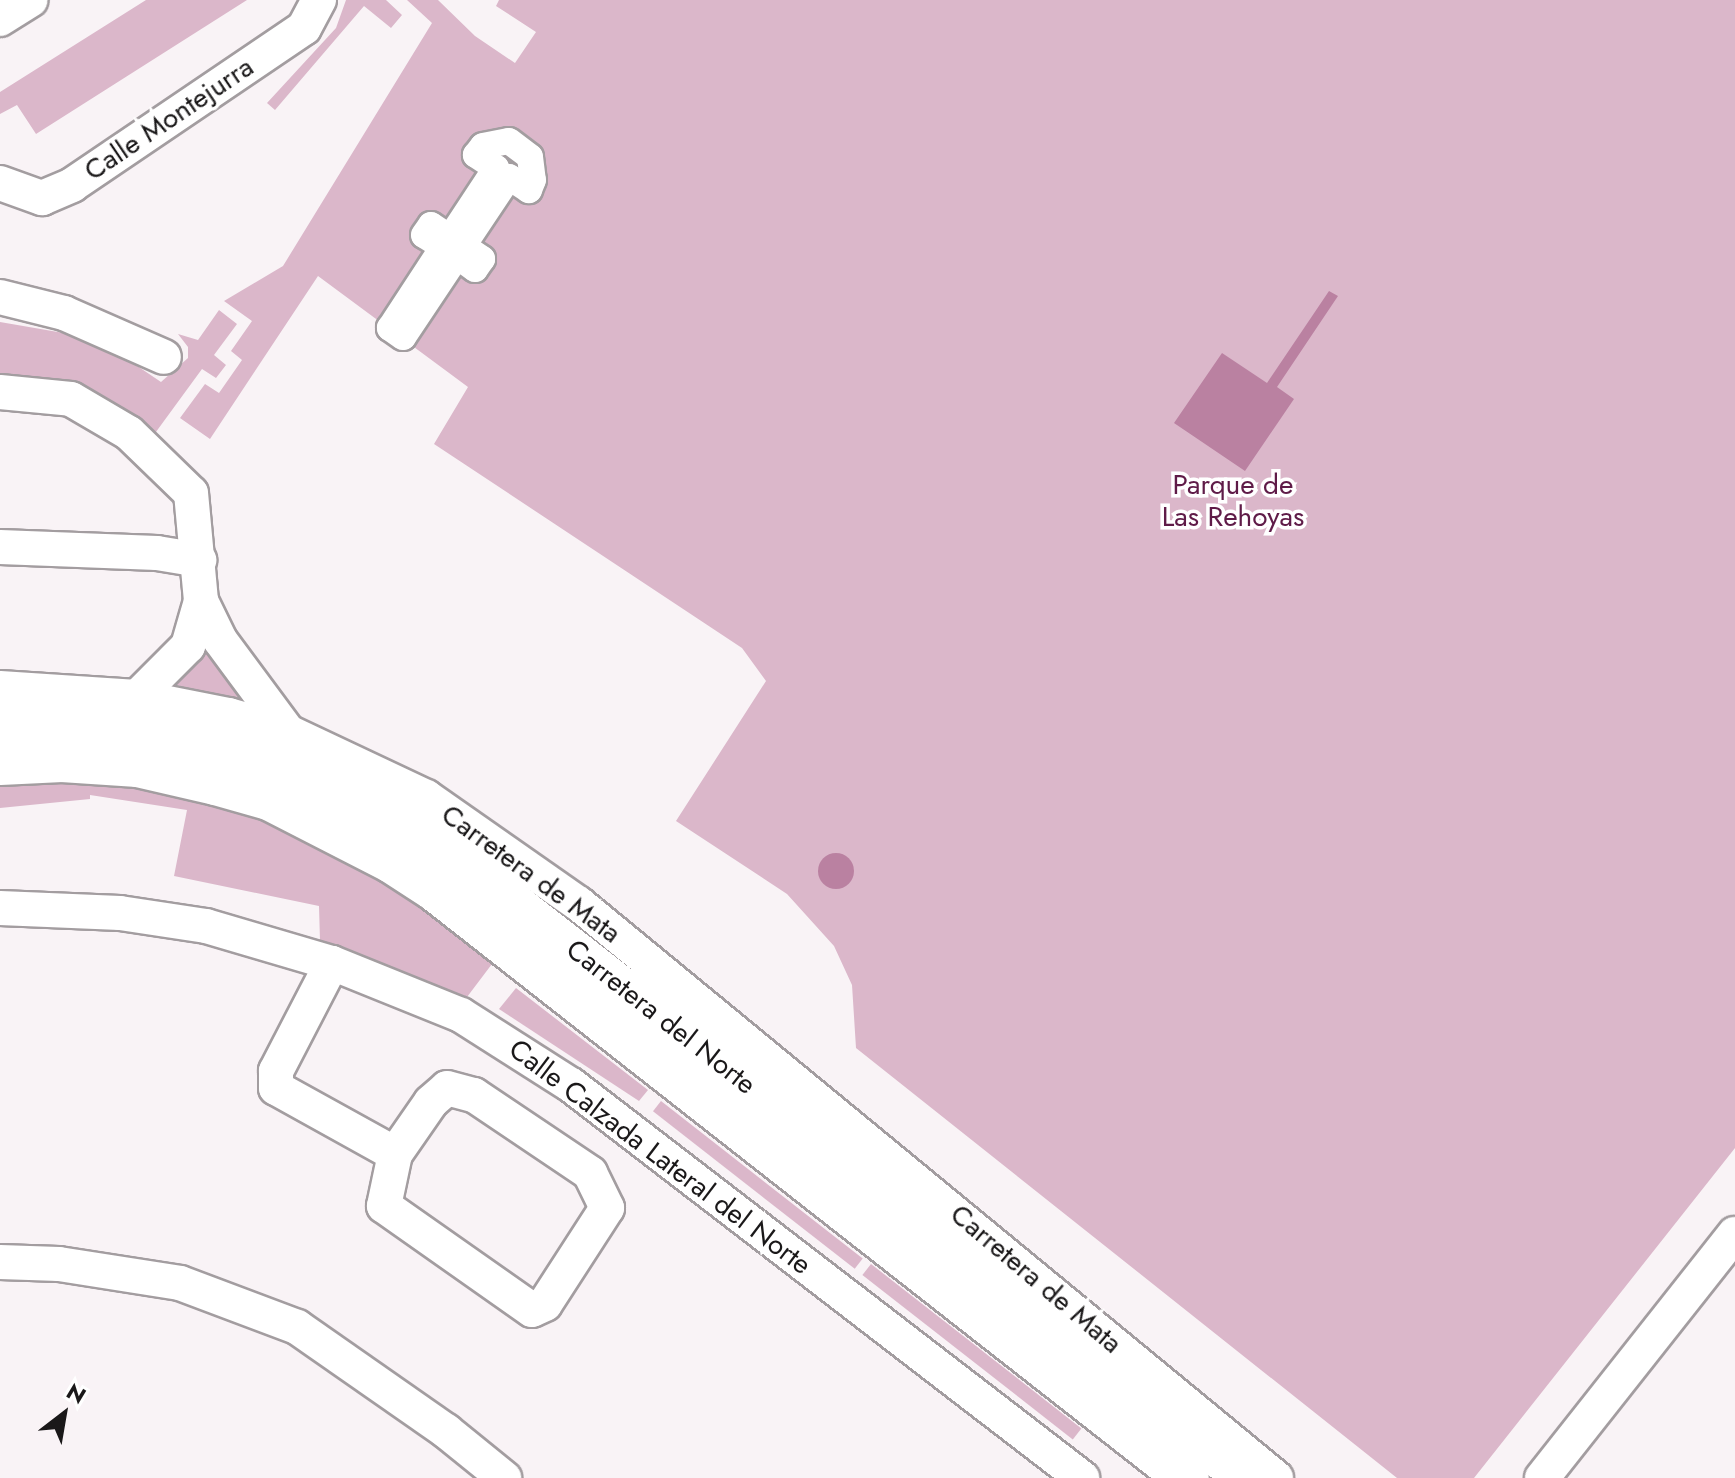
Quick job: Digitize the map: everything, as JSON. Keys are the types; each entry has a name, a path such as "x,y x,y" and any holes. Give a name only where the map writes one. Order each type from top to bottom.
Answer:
{"street":[{"path":"0,19 31,0"},
{"name":"Calle Montejurra","path":"0,183 42,198 72,185 304,28 319,0"},
{"path":"509,141 530,157 533,180 529,190 509,177 463,246 482,259 475,269 457,256 403,337 390,328 443,247 424,235 431,225 450,238 496,168 476,155 483,146 509,141"},
{"path":"0,297 64,313 164,357"},
{"path":"0,392 71,399 129,433 191,493 201,601 188,646 137,697"},
{"path":"0,547 157,553 199,560"},
{"path":"201,601 220,640 288,732"},
{"name":"Carretera de Mata","path":"0,688 137,697 288,732 426,797 579,904 1276,1478"},
{"name":"Carretera del Norte","path":"0,724 50,718 139,724 219,740 289,762 404,820 1248,1478"},
{"name":"Carretera del Norte","path":"0,763 62,760 138,765 216,783 269,798 392,861 435,889 1187,1478"},
{"name":"Calle Calzada Lateral del Norte","path":"0,908 120,913 206,926 332,963 461,1015 571,1085 1082,1478"},
{"path":"332,963 276,1071 276,1088 395,1154"},
{"path":"447,1088 474,1095 590,1173 607,1208 545,1304 532,1310 384,1206 395,1154 431,1102 447,1088"},
{"path":"1542,1478 1735,1234"},
{"path":"0,1262 59,1264 180,1283 297,1327 446,1431 504,1478"}],"green space":[{"path":"146,0 247,0 36,134 17,105 0,114 0,92"},
{"path":"346,0 386,0 402,15 391,28 364,6 275,110 267,103 336,28"},
{"name":"Parque de Las Rehoyas","path":"407,0 438,0 475,36 515,63 536,32 496,6 499,0 1735,0 1735,1148 1474,1478 1397,1478 856,1048 852,985 834,946 787,894 676,821 766,681 742,648 434,444 468,387 318,276 210,439 180,418 205,384 219,393 242,360 231,351 252,321 224,301 283,266 432,23"},
{"path":"219,310 237,324 214,355 226,365 216,378 202,369 153,436 118,407 69,382 0,373 0,322 81,336 115,351 161,382 188,358 188,347 178,334 198,340"},
{"path":"208,644 245,700 242,704 173,684"},
{"path":"74,781 154,789 243,813 291,833 403,894 495,960 464,1001 320,941 319,906 174,876 187,810 90,795 90,799 0,808 0,784"},
{"path":"516,988 648,1090 639,1101 499,1009"},
{"path":"661,1101 863,1259 855,1269 653,1111"},
{"path":"871,1264 1081,1428 1073,1439 862,1275"}],"shaded area":[{"path":"1329,291 1338,296 1277,387 1294,399 1245,471 1174,423 1222,353 1267,383"},
{"path":"836,853 849,858 854,871 849,884 836,889 823,884 818,871 823,858"}]}
